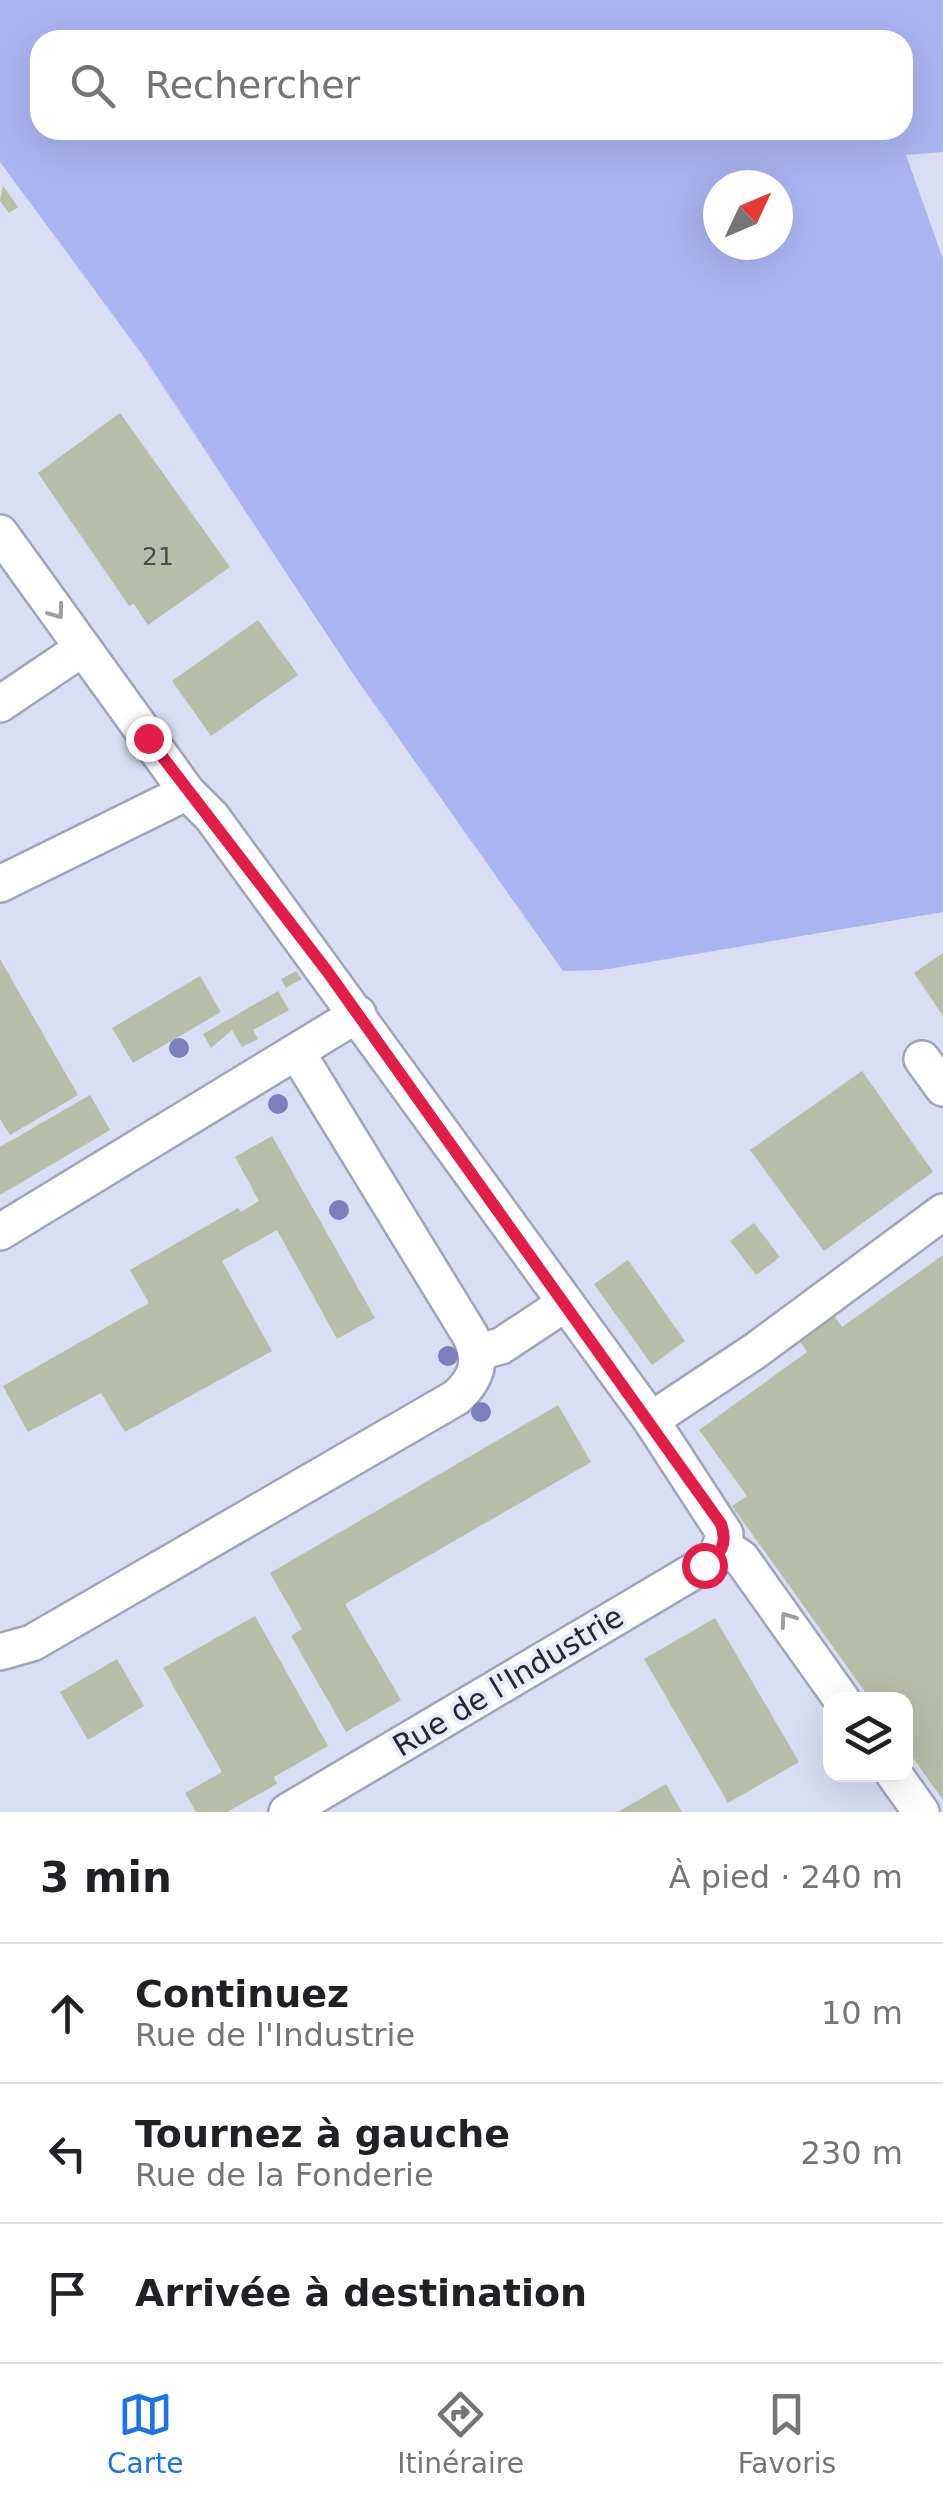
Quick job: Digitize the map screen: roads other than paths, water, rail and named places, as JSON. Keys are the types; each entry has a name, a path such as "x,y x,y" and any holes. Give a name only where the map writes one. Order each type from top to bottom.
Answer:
{"street":[{"path":"0,532 187,792 212,817 358,1014 651,1420 721,1524 723,1546 742,1558 836,1692"},
{"path":"0,704 83,648"},
{"path":"0,884 187,792"},
{"path":"0,1232 358,1014"},
{"path":"0,1652 32,1642 458,1397 475,1376 478,1352 298,1054"},
{"path":"922,1059 943,1088"},
{"path":"651,1420 755,1351 943,1212"},
{"path":"478,1352 501,1346 566,1303"},
{"name":"Rue de l'Industrie","path":"287,1812 716,1558 723,1546"},
{"path":"899,1782 920,1812"}]}
